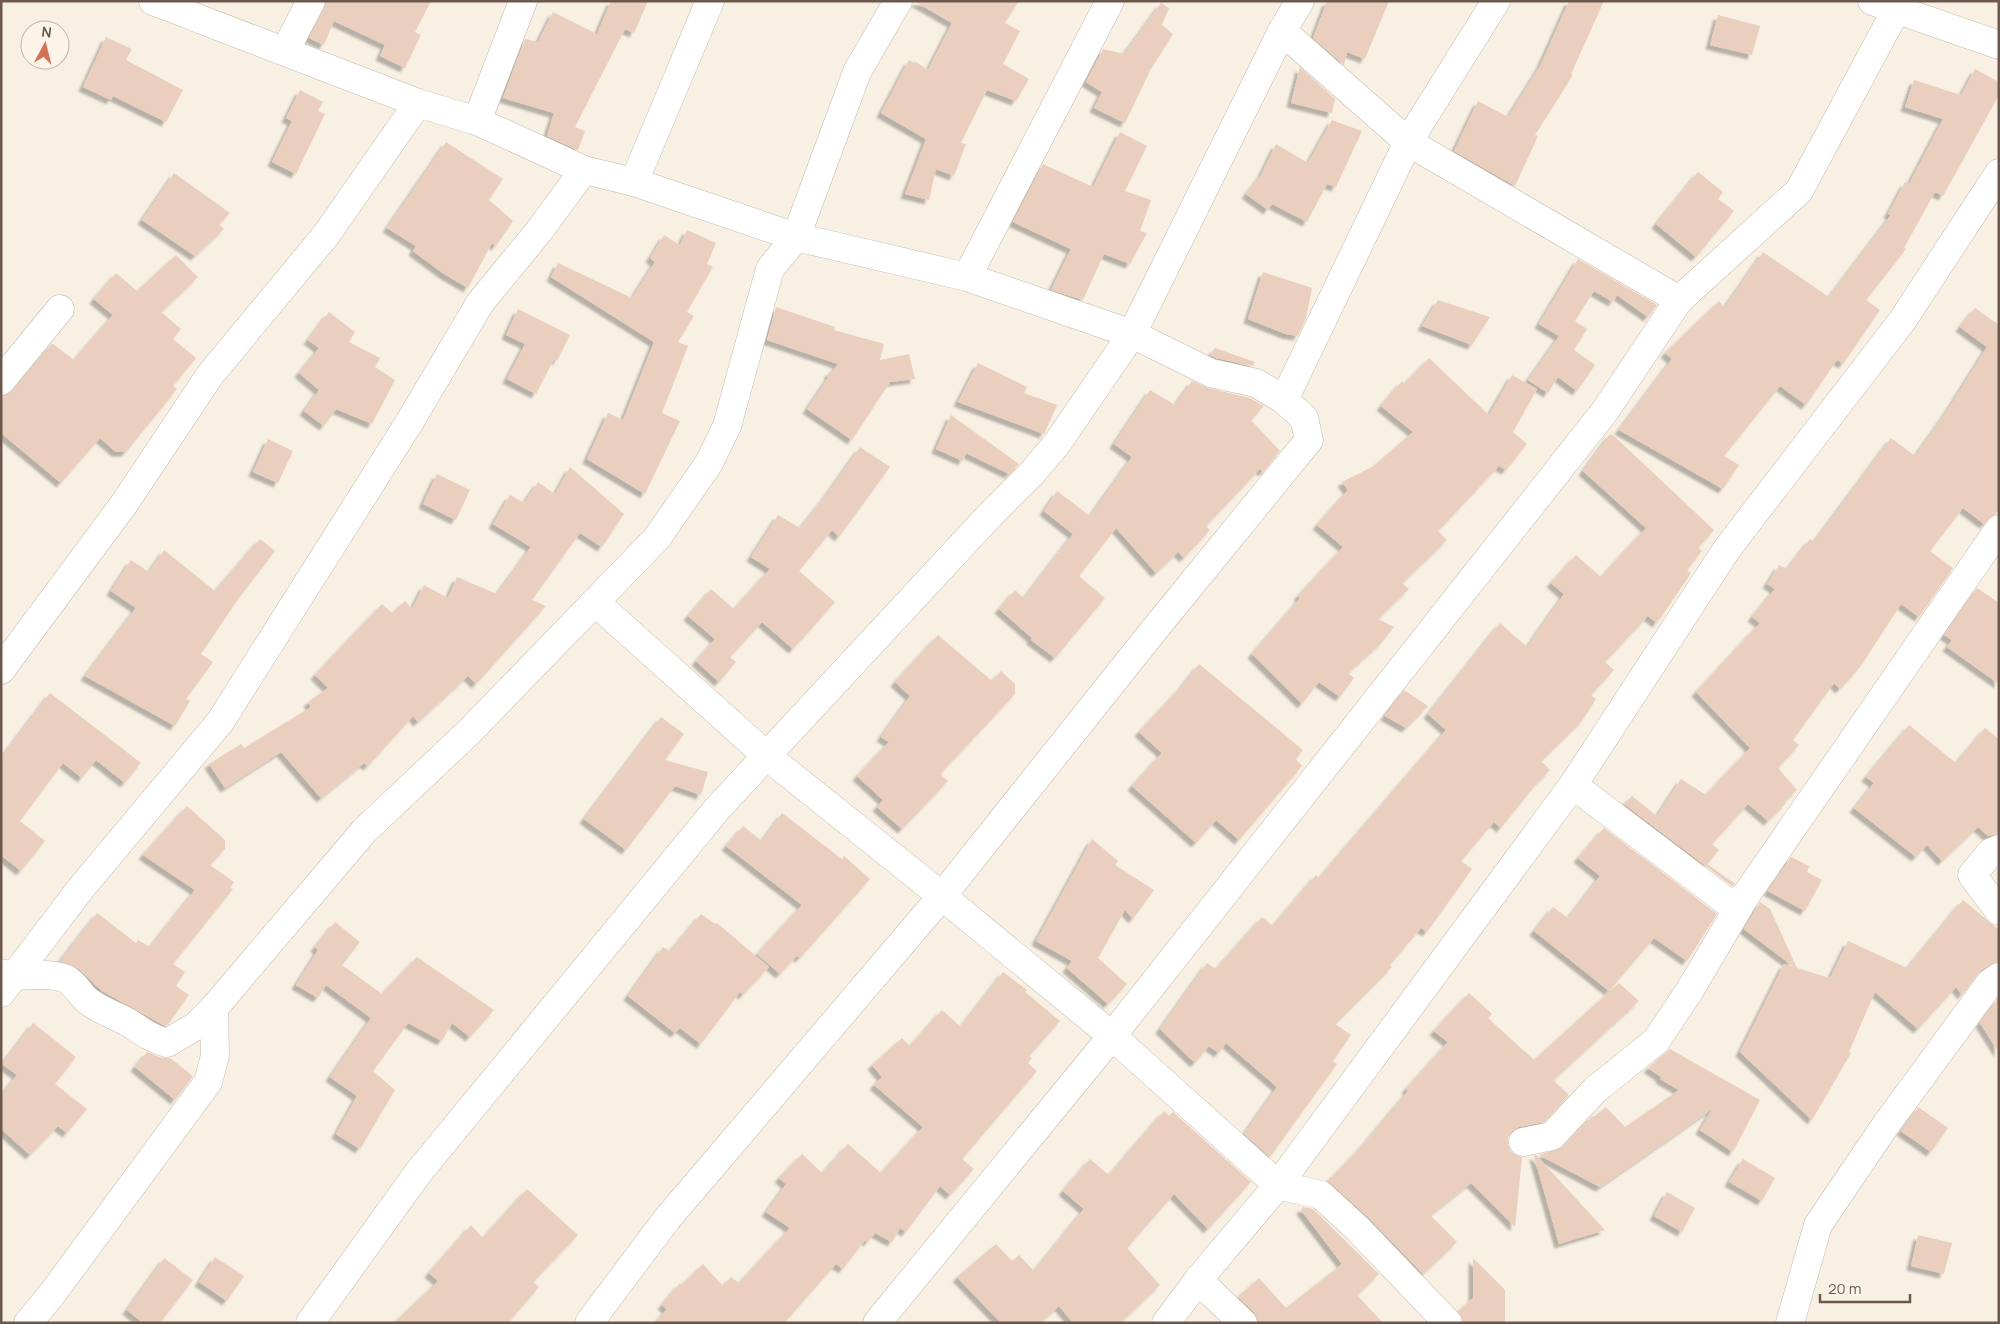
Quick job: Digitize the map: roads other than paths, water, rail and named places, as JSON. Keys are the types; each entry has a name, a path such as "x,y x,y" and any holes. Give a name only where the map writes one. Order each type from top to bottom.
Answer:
{"street":[{"path":"153,1 418,103 477,120 584,170 634,182 796,237 967,277 1132,334 1211,373 1256,383 1284,400 1304,418 1309,440 1150,635 942,896 666,1219 589,1323"},
{"path":"285,51 311,1"},
{"path":"477,120 523,1"},
{"path":"634,182 710,1"},
{"path":"6,981 48,976 67,979 86,1000 100,1010 129,1023 149,1038 166,1043 196,1026 214,1008 365,830 468,732 658,538 709,463 727,426 770,269 796,237 857,72 898,1"},
{"path":"967,277 1110,1"},
{"path":"310,1323 418,1173 717,810 990,515 1033,472 1058,442 1132,334 1282,31 1300,1"},
{"path":"1284,400 1408,142 1496,1"},
{"path":"877,1323 1112,1036 1605,411 1679,300 1799,191 1889,4 1999,45"},
{"path":"1282,31 1408,142 1679,300"},
{"path":"1,670 124,504 210,375 326,235 418,103"},
{"path":"6,981 220,722 409,423 480,303 539,231 584,170"},
{"path":"1166,1323 1198,1280 1278,1185 1573,786 1726,549 1902,321 1999,173"},
{"path":"1,381 60,308"},
{"path":"1523,1142 1552,1136 1594,1090 1656,1042 1690,990 1746,895 1999,529"},
{"path":"595,602 768,757 942,896 1112,1036 1278,1185 1321,1195 1357,1228 1448,1323"},
{"path":"1573,786 1726,901 1736,902 1746,895"},
{"path":"1999,849 1991,852 1972,874 1999,911"},
{"path":"1790,1323 1818,1225 1885,1126 1990,983 1999,977"},
{"path":"28,1323 52,1294 208,1082 215,1056 214,1008"},
{"path":"1198,1280 1243,1323"}]}
